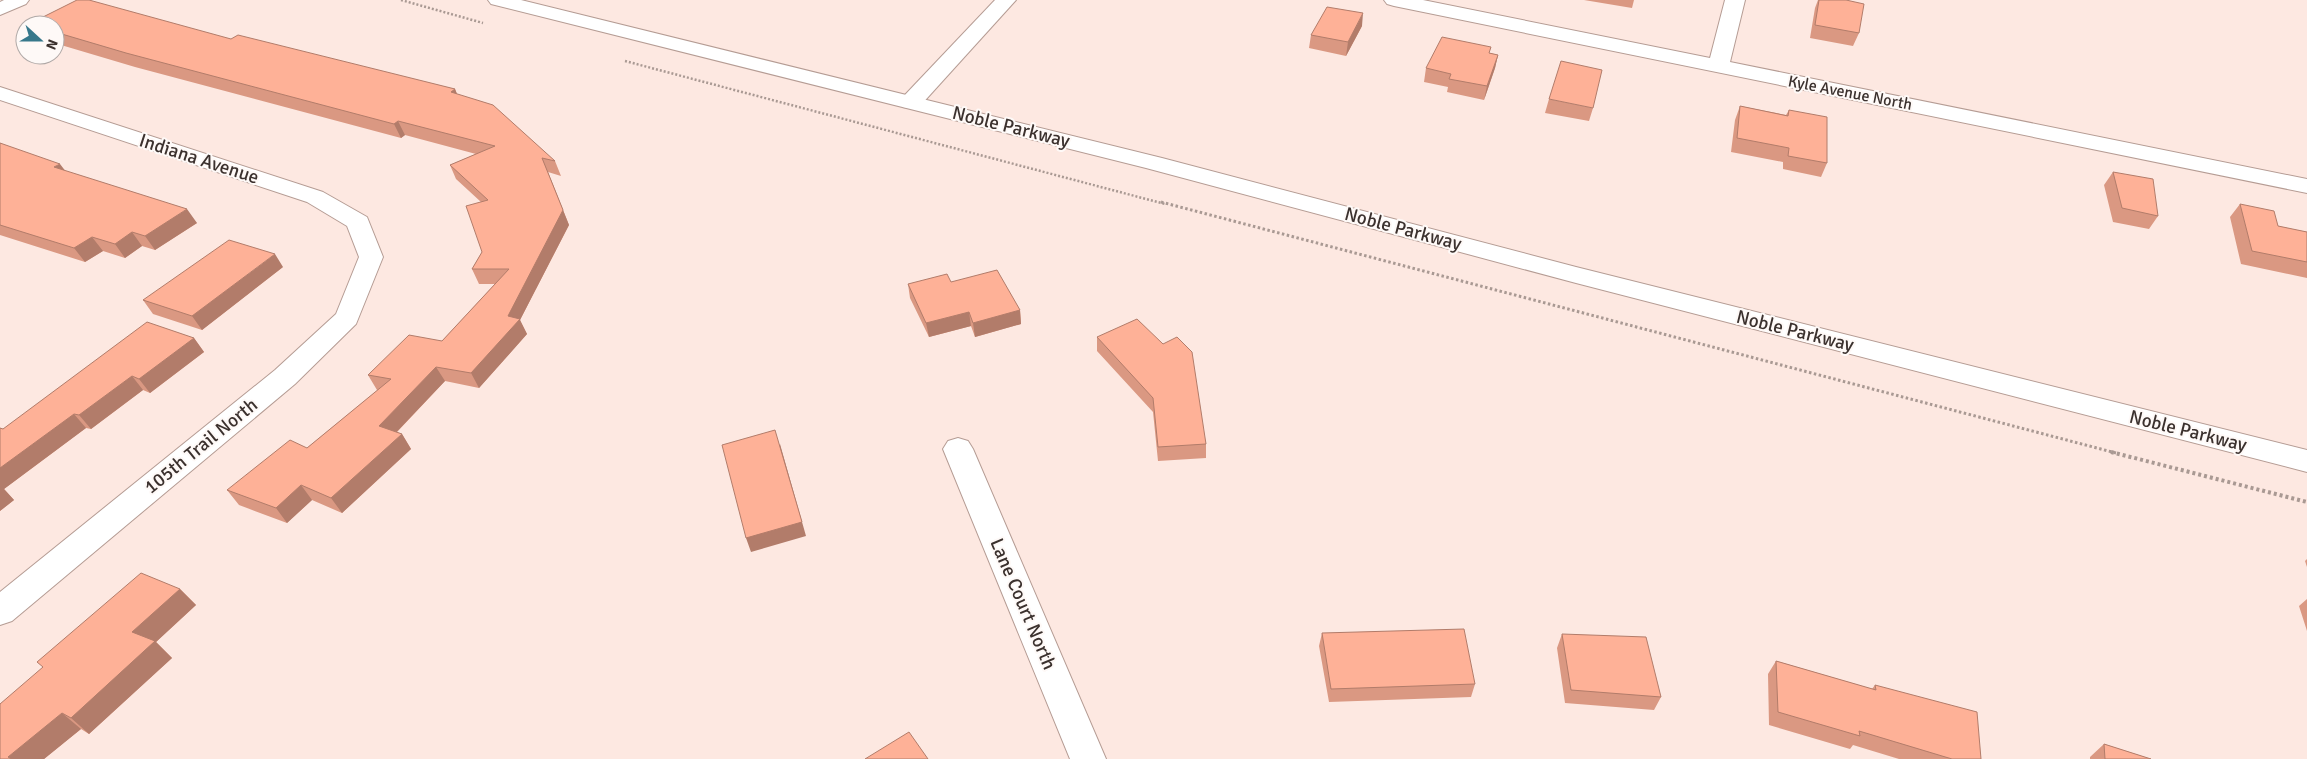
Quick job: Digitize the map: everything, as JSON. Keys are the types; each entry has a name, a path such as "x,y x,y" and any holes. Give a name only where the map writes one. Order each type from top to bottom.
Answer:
{"street":[{"path":"0,9 19,0"},
{"name":"Noble Parkway","path":"498,0 1176,169 1586,277 2307,461"},
{"path":"911,102 1006,0"},
{"name":"Kyle Avenue North","path":"1394,0 2307,186"},
{"path":"1718,66 1735,0"},
{"name":"Indiana Avenue","path":"0,93 316,197 358,222 371,257"},
{"name":"105th Trail North","path":"0,611 285,377 347,318 371,257"},
{"name":"Lane Court North","path":"958,449 1088,759"}],"path":[{"path":"400,0 484,24"},
{"path":"616,58 1913,401 2307,502"}],"building":[{"path":"77,0 89,0 231,39 238,35 455,89 451,92 493,105 555,161 542,158 563,210 508,316 520,319 471,373 436,367 379,426 402,434 331,498 301,485 276,508 227,490 290,440 307,448 391,379 368,375 409,335 442,341 509,269 472,269 482,252 466,206 488,200 450,165 495,146 398,121 394,124 126,53 65,35 65,15 47,15"},
{"path":"1819,0 1846,0 1864,4 1859,33 1815,25"},
{"path":"1327,7 1363,13 1348,42 1311,35"},
{"path":"1442,37 1491,47 1489,53 1498,55 1487,86 1449,79 1451,74 1426,68"},
{"path":"1561,61 1602,70 1593,108 1549,99"},
{"path":"1740,106 1788,116 1789,110 1827,117 1827,163 1788,156 1789,148 1737,138"},
{"path":"0,143 60,164 54,167 187,209 145,236 132,232 115,244 92,237 74,248 0,225"},
{"path":"2113,172 2153,179 2158,216 2122,208"},
{"path":"2240,204 2274,211 2278,226 2307,232 2307,262 2252,251"},
{"path":"229,240 275,254 192,316 143,300"},
{"path":"997,270 1020,310 973,323 969,312 926,323 908,284 947,274 951,282"},
{"path":"1137,319 1163,344 1177,337 1192,352 1206,444 1158,447 1153,398 1097,337"},
{"path":"147,322 194,338 139,379 132,376 79,415 74,414 0,468 0,428 3,429"},
{"path":"775,430 802,522 746,538 722,445"},
{"path":"141,573 180,589 132,632 155,641 71,718 62,713 8,757 11,759 0,759 0,704 43,667 37,662"},
{"path":"1464,629 1475,684 1331,689 1322,633"},
{"path":"1562,634 1646,637 1661,697 1571,690"},
{"path":"1776,661 1876,690 1875,685 1977,712 1981,759 1952,759 1859,731 1860,736 1778,712"},
{"path":"909,732 928,759 865,759"},
{"path":"2104,744 2151,759 2105,759"}]}
